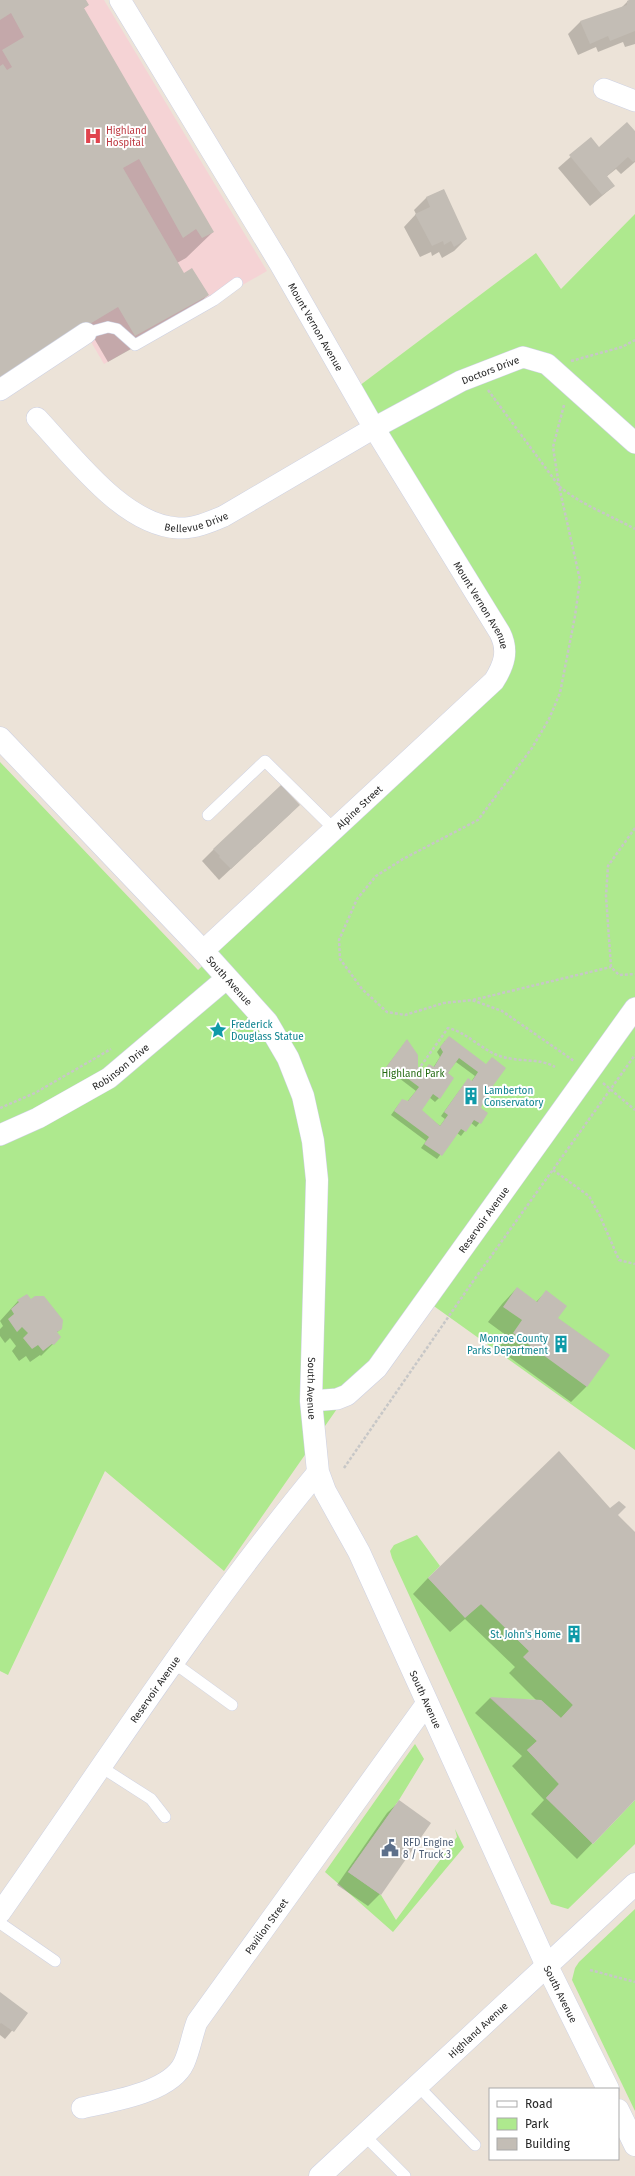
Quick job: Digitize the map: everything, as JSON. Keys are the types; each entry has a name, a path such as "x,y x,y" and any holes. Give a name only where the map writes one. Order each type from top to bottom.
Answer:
{"main road":[{"name":"South Avenue","path":"0,738 203,951 268,1022 288,1058 303,1096 313,1141 317,1180 312,1293 311,1401 318,1472 325,1491 359,1552 546,1964 608,2088"},
{"name":"Highland Avenue","path":"320,2176 546,1964 635,1884"},
{"path":"619,2112 635,2145"}],"street":[{"name":"Mount Vernon Avenue","path":"120,0 280,264 374,428 500,633 504,640 505,655"},
{"path":"604,89 635,101"},
{"path":"0,390 86,333"},
{"name":"Doctors Drive","path":"374,428 461,381 523,357 547,364 635,443"},
{"name":"Bellevue Drive","path":"37,418 111,496 121,504 132,512 154,523 178,528 201,525 224,516 374,428"},
{"name":"Alpine Street","path":"203,951 494,681 500,671 505,655"},
{"name":"Robinson Drive","path":"0,1135 38,1118 109,1078 227,978"},
{"name":"Reservoir Avenue","path":"311,1401 347,1395 377,1368 588,1071 635,1008"},
{"name":"Reservoir Avenue","path":"1,1913 168,1669 294,1501 318,1472"},
{"name":"Pavilion Street","path":"82,2108 142,2092 159,2086 172,2077 183,2064 197,2022 427,1703"}],"lane":[{"path":"86,333 108,327 117,329 136,345 214,300 237,284"},
{"path":"208,815 265,761 335,830"},
{"path":"168,1669 181,1668 232,1705"},
{"path":"101,1767 151,1799 165,1817"},
{"path":"1,1913 54,1961"},
{"path":"417,2085 475,2145"},
{"path":"364,2135 405,2176"}],"path":[{"path":"547,364 582,359 622,347 635,340"},
{"path":"485,385 559,486 572,498 608,514 635,529"},
{"path":"565,401 553,447 559,486 580,580 575,616 560,692 549,719 532,748 478,820 403,859 376,876 357,899 339,940 340,959 362,989 387,1012 405,1015 444,1003 472,1000 611,967"},
{"path":"635,828 608,866 606,896 611,967 619,975 635,974"},
{"path":"472,1000 502,1011 564,1054"},
{"path":"418,1070 448,1028 458,1030 501,1057 547,1062 555,1067"},
{"path":"0,1108 35,1093 116,1045"},
{"path":"344,1468 469,1288 635,1055"},
{"path":"588,1071 635,1110"},
{"path":"553,1170 589,1196 600,1216 618,1260 635,1264"},
{"path":"590,1970 635,1982"}],"shaded area":[{"name":"Highland Hospital","path":"0,0 104,0 267,271 104,364 84,330 0,379"}],"green space":[{"name":"Highland Park","path":"635,214 635,1450 417,1294 224,1571 105,1471 8,1675 0,1671 0,762 198,970 501,686 512,665 359,386 536,253 561,289"},
{"path":"417,1535 440,1566 428,1578 465,1617 481,1604 529,1651 573,1705 561,1718 541,1700 490,1698 537,1741 527,1750 559,1784 546,1798 593,1844 635,1800 635,1844 568,1909 551,1904 392,1558 390,1551 394,1545"},
{"path":"415,1744 424,1759 399,1800 348,1872 381,1895 396,1920 457,1837 455,1829 464,1847 393,1932 325,1872"},
{"path":"635,1909 635,2111 572,1980 575,1968 579,1962"}],"building":[{"name":"Highland Hospital","path":"0,0 86,0 89,5 84,8 214,232 202,238 196,229 183,238 139,159 123,168 184,273 192,268 209,295 135,336 118,307 0,378 0,66 3,64 7,70 12,67 2,50 24,37 11,13 0,20"},
{"path":"635,0 635,31 610,41 608,36 590,44 580,21 627,5 627,1"},
{"path":"627,122 635,131 635,161 633,162 628,157 607,176 615,186 602,195 569,155 591,137 599,147"},
{"path":"444,189 467,239 454,247 451,241 444,245 443,241 432,246 415,214 430,207 426,197"},
{"path":"281,785 300,805 231,869 213,849"},
{"name":"Lamberton Conservatory","path":"449,1036 486,1064 492,1057 506,1068 487,1094 481,1108 488,1113 481,1124 474,1120 466,1132 461,1129 442,1156 424,1144 429,1137 394,1111 402,1099 408,1101 419,1087 399,1072 395,1077 384,1070 407,1039 418,1055 418,1070 422,1073 429,1064 434,1067 443,1052 440,1047","holes":["459,1058 478,1072 472,1081 468,1078 444,1112 448,1115 440,1126 422,1110 433,1094 440,1099 454,1078 448,1073"]},
{"name":"Monroe County Parks Department","path":"517,1287 537,1302 546,1290 567,1306 558,1318 610,1355 587,1387 513,1333 522,1320 503,1307"},
{"path":"27,1294 31,1299 35,1296 44,1296 63,1320 62,1329 57,1332 61,1337 54,1345 52,1344 43,1351 38,1345 32,1349 23,1338 28,1333 22,1327 17,1332 8,1319 14,1314 11,1309 19,1302 17,1300"},
{"name":"St. John's Home","path":"559,1451 610,1508 619,1501 626,1507 618,1515 635,1532 635,1800 593,1844 546,1798 559,1784 527,1750 537,1741 490,1697 541,1700 561,1718 573,1705 523,1657 529,1651 481,1604 465,1618 428,1578"},
{"name":"RFD Engine 8 / Truck 3","path":"399,1800 431,1823 381,1895 348,1872"},
{"path":"0,1992 28,2013 14,2032 1,2023 0,2024"}],"place":[{"name":"Highland Hospital","path":"93,136"},
{"name":"Frederick Douglass Statue","path":"218,1030"},
{"name":"Lamberton Conservatory","path":"471,1096"},
{"name":"Monroe County Parks Department","path":"561,1344"},
{"name":"St. John's Home","path":"574,1634"},
{"name":"RFD Engine 8 / Truck 3","path":"390,1848"}]}
